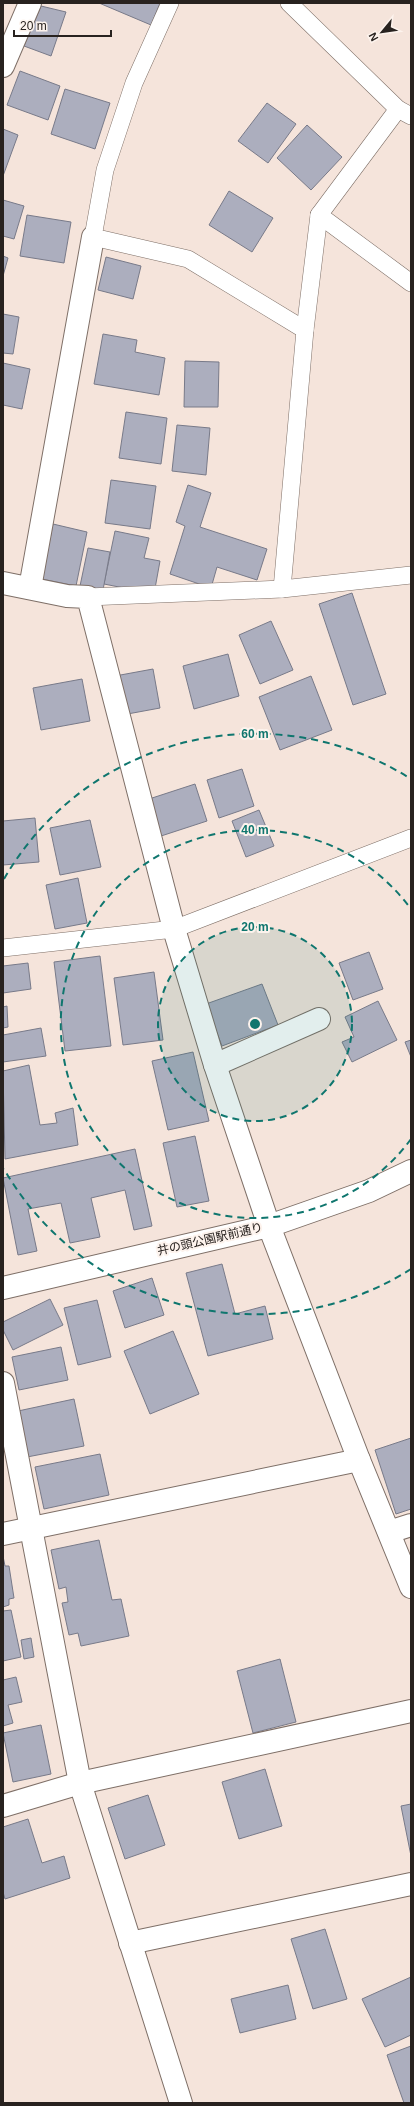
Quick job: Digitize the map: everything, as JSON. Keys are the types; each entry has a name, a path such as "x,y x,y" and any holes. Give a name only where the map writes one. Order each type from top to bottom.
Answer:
{"street":[{"path":"3,66 30,3"},
{"path":"30,588 93,237"},
{"path":"3,583 67,596 88,597 174,929 215,1065 269,1226 359,1460 411,1587"},
{"path":"215,1065 319,1020"},
{"name":"井の頭公園駅前通り","path":"3,1288 269,1226 369,1191 411,1170"},
{"path":"3,1383 80,1783 181,2103"},
{"path":"3,1534 359,1460"},
{"path":"389,1532 411,1525"},
{"path":"3,1806 80,1783 411,1711"},
{"path":"130,1943 411,1884"}],"lane":[{"path":"170,3 134,83 105,170 93,237 188,259 305,330"},
{"path":"282,589 305,330 319,214 404,112 289,3"},
{"path":"319,214 411,283"},
{"path":"88,597 282,589 411,575"},
{"path":"3,948 174,929 411,838"}],"building":[{"path":"99,3 160,3 151,25"},
{"path":"41,6 66,12 51,56 24,46"},
{"path":"20,71 60,86 48,120 7,105"},
{"path":"65,89 110,103 95,149 51,134"},
{"path":"267,103 296,124 268,163 238,141"},
{"path":"307,125 342,157 311,190 277,158"},
{"path":"3,129 18,135 3,176"},
{"path":"229,191 273,218 252,252 209,225"},
{"path":"3,200 24,206 14,239 3,236"},
{"path":"27,215 71,222 64,263 20,256"},
{"path":"3,256 8,258 3,276"},
{"path":"106,257 141,266 133,299 98,290"},
{"path":"3,314 19,317 13,354 3,353"},
{"path":"103,334 137,340 135,352 165,358 159,395 94,384"},
{"path":"185,361 219,362 218,407 184,407"},
{"path":"3,363 30,369 22,409 3,405"},
{"path":"126,412 167,418 161,464 119,458"},
{"path":"177,425 210,428 206,475 172,471"},
{"path":"111,480 156,486 150,529 105,523"},
{"path":"188,485 211,493 200,527 267,549 257,580 217,567 211,588 170,574 185,526 176,522"},
{"path":"53,524 87,532 76,586 42,579"},
{"path":"115,531 149,538 144,558 160,561 154,594 104,584"},
{"path":"88,548 110,552 103,590 80,586"},
{"path":"352,593 386,694 353,705 319,604"},
{"path":"271,621 293,670 260,684 239,635"},
{"path":"228,654 239,696 194,709 183,666"},
{"path":"153,669 160,708 122,715 115,676"},
{"path":"311,676 332,730 280,750 259,697"},
{"path":"82,679 90,721 41,730 33,688"},
{"path":"242,769 254,806 219,818 207,780"},
{"path":"195,784 207,821 158,837 146,800"},
{"path":"259,810 274,846 246,857 232,821"},
{"path":"35,818 39,862 3,865 3,821"},
{"path":"90,820 101,867 60,875 50,828"},
{"path":"78,878 87,923 55,929 46,885"},
{"path":"369,952 383,989 353,1000 339,963"},
{"path":"100,956 111,1046 65,1051 54,962"},
{"path":"28,963 31,989 3,993 3,966"},
{"path":"154,972 163,1040 123,1045 114,978"},
{"path":"262,984 278,1025 222,1046 206,1004"},
{"path":"378,1001 397,1040 352,1062 342,1042 354,1037 345,1017"},
{"path":"7,1006 8,1027 3,1028 3,1007"},
{"path":"41,1028 46,1056 3,1062 3,1035"},
{"path":"411,1040 411,1057 405,1042"},
{"path":"193,1052 209,1121 168,1130 152,1061"},
{"path":"29,1065 40,1125 57,1123 55,1113 73,1108 78,1145 5,1159 3,1071"},
{"path":"195,1136 209,1201 177,1207 163,1143"},
{"path":"135,1149 152,1226 134,1230 125,1190 91,1198 100,1237 70,1243 61,1203 28,1209 37,1251 18,1255 3,1178"},
{"path":"222,1264 235,1314 265,1306 273,1339 208,1356 186,1273"},
{"path":"152,1278 164,1315 125,1328 113,1291"},
{"path":"50,1299 63,1325 13,1350 3,1330 3,1322"},
{"path":"97,1300 111,1357 78,1365 64,1308"},
{"path":"173,1331 199,1394 150,1414 124,1351"},
{"path":"61,1347 68,1380 19,1390 12,1357"},
{"path":"74,1399 84,1446 27,1457 18,1411"},
{"path":"411,1438 411,1509 396,1514 375,1450"},
{"path":"100,1454 109,1495 44,1509 35,1467"},
{"path":"99,1540 112,1600 121,1599 129,1636 81,1646 78,1633 69,1635 62,1603 68,1602 66,1587 59,1589 51,1550"},
{"path":"3,1556 5,1566 9,1566 14,1598 9,1599 9,1605 3,1607"},
{"path":"11,1610 21,1657 3,1661 3,1611"},
{"path":"31,1638 34,1657 24,1659 21,1640"},
{"path":"280,1659 296,1722 253,1733 237,1671"},
{"path":"16,1677 22,1702 8,1705 13,1723 3,1726 3,1680"},
{"path":"41,1725 51,1774 13,1782 3,1733"},
{"path":"265,1769 282,1826 239,1839 222,1782"},
{"path":"148,1795 165,1845 125,1859 108,1808"},
{"path":"411,1804 411,1856 401,1806"},
{"path":"28,1819 42,1863 64,1856 70,1878 5,1899 3,1892 3,1827"},
{"path":"325,1929 347,1999 313,2009 291,1939"},
{"path":"411,1977 411,2035 385,2047 362,1999"},
{"path":"288,1985 296,2019 240,2033 231,1999"},
{"path":"411,2046 411,2103 404,2103 387,2055"}]}
